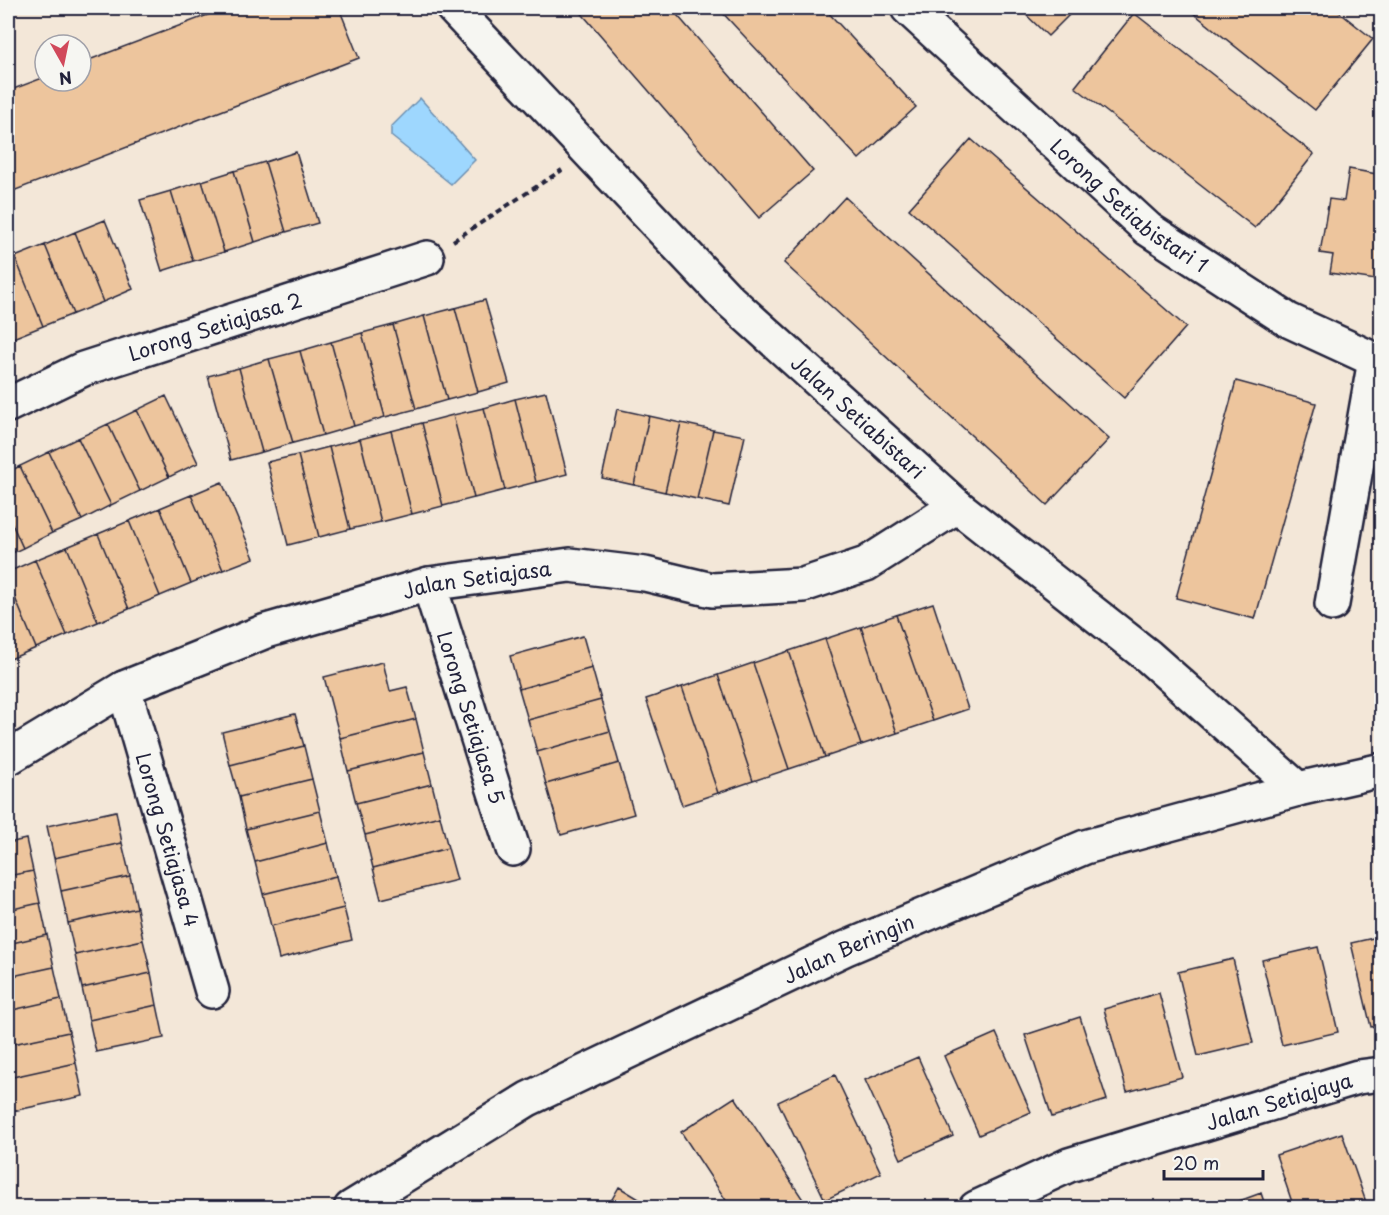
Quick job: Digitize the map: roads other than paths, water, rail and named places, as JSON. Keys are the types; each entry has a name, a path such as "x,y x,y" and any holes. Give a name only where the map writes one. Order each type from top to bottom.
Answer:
{"street":[{"name":"Jalan Setiabistari","path":"453,8 728,299 957,506 1148,656 1298,789"},
{"name":"Lorong Setiabistari 1","path":"908,8 1148,229 1288,320 1378,361"},
{"name":"Lorong Setiajasa 2","path":"8,405 83,369 427,258"},
{"path":"1332,604 1378,361"},
{"name":"Jalan Setiajasa","path":"8,758 124,688 266,631 429,584 570,565 645,574 712,590 802,585 866,564 957,506"},
{"name":"Lorong Setiajasa 5","path":"429,584 513,849"},
{"name":"Lorong Setiajasa 4","path":"124,688 212,991"},
{"name":"Jalan Beringin","path":"351,1208 528,1099 844,949 1085,847 1298,789 1382,770"},
{"name":"Jalan Setiajaya","path":"976,1208 1069,1165 1358,1077 1382,1074"}],"water":[{"path":"420,98 475,160 451,184 391,136 391,127"}]}
